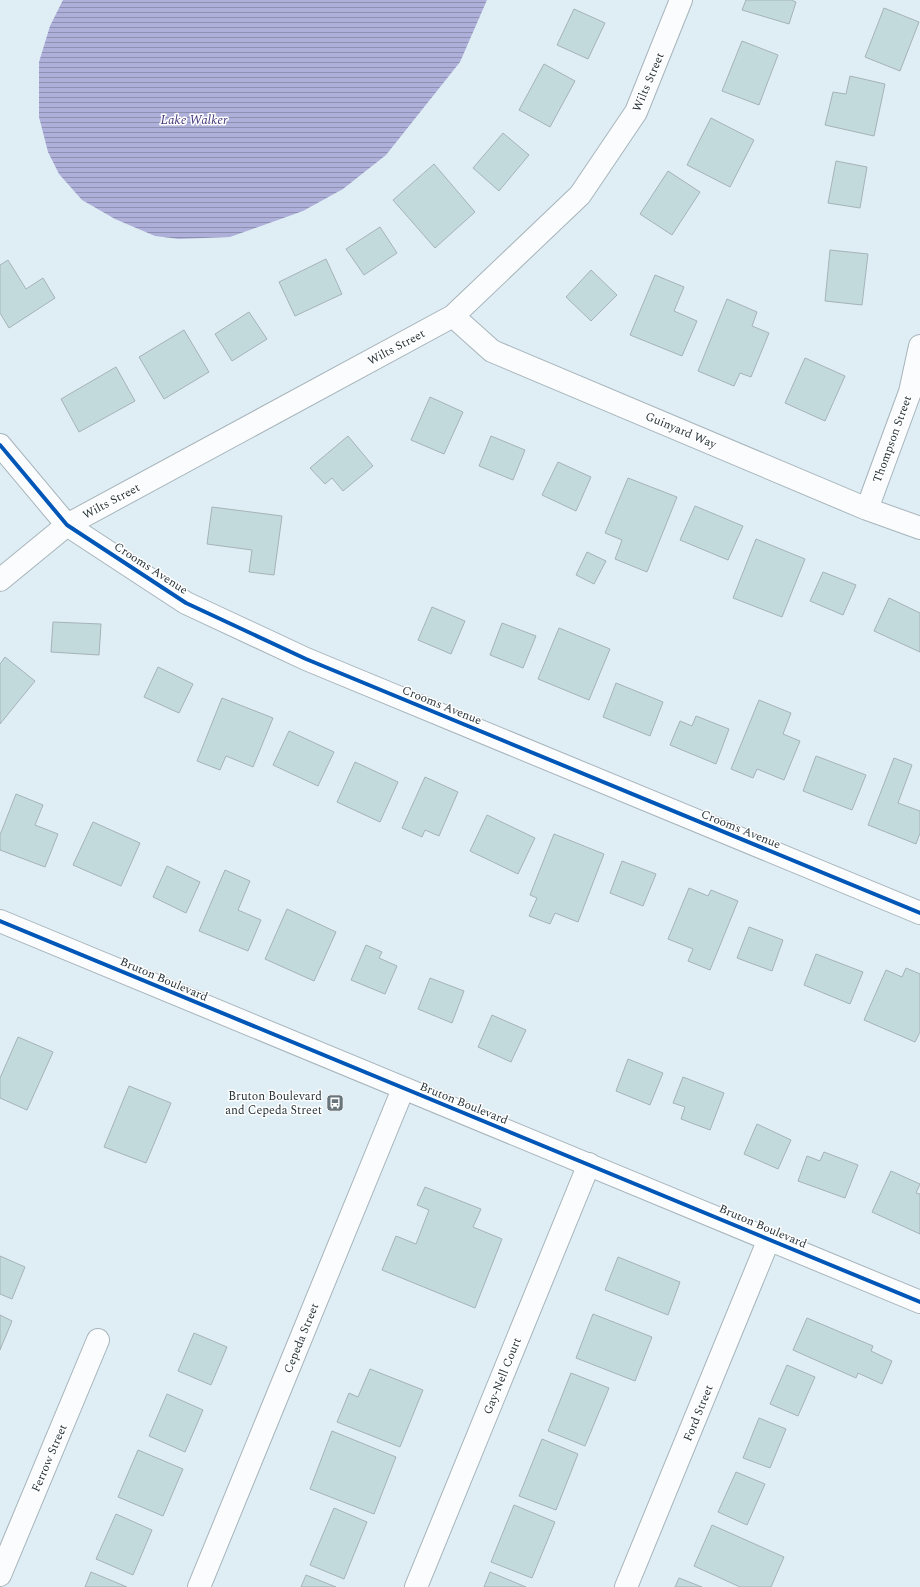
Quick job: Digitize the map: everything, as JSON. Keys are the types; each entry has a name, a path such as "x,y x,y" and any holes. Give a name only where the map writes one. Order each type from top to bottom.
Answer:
{"street":[{"name":"Wilts Street","path":"0,580 67,525 453,316 580,195 636,112 681,0"},
{"name":"Guinyard Way","path":"453,316 492,351 867,508 920,528"},
{"name":"Thompson Street","path":"867,508 910,392 920,346"},
{"name":"Crooms Avenue","path":"0,446 67,525 186,603 306,660 920,913"},
{"name":"Bruton Boulevard","path":"0,921 920,1302"},
{"name":"Cepeda Street","path":"199,1587 403,1089"},
{"name":"Gay-Nell Court","path":"416,1587 589,1164"},
{"name":"Ford Street","path":"626,1587 769,1239"},
{"name":"Ferrow Street","path":"0,1575 98,1340"}],"water":[{"name":"Lake Walker","path":"63,0 487,0 460,62 386,155 343,189 303,211 230,237 179,239 155,236 115,219 82,200 59,174 48,152 39,117 39,62 50,26"}],"building":[{"path":"746,0 791,0 796,2 789,24 742,10"},
{"path":"884,8 919,22 900,71 865,57"},
{"path":"574,9 605,23 588,59 557,45"},
{"path":"742,41 778,55 759,105 722,91"},
{"path":"544,64 575,81 550,127 519,110"},
{"path":"850,76 885,84 874,136 825,125 833,92 846,94"},
{"path":"711,118 754,140 730,187 687,165"},
{"path":"503,133 529,155 499,191 473,168"},
{"path":"836,161 867,167 860,208 828,203"},
{"path":"434,164 475,212 435,248 393,200"},
{"path":"668,171 700,192 672,235 640,214"},
{"path":"380,227 397,253 364,275 346,249"},
{"path":"830,250 868,254 862,305 825,301"},
{"path":"326,259 342,294 295,316 279,282"},
{"path":"8,260 26,289 43,278 55,298 9,328 0,313 0,265"},
{"path":"591,270 617,295 591,321 566,297"},
{"path":"655,275 684,287 674,311 697,321 682,356 630,335"},
{"path":"727,299 757,312 752,326 769,333 751,377 740,373 734,386 698,371"},
{"path":"249,312 267,339 232,361 215,334"},
{"path":"184,330 209,372 164,399 139,357"},
{"path":"805,358 845,376 825,421 785,403"},
{"path":"116,367 135,401 79,432 61,399"},
{"path":"430,397 463,412 444,454 411,440"},
{"path":"348,436 373,466 343,491 332,478 325,484 310,468"},
{"path":"491,436 525,450 513,480 479,466"},
{"path":"558,462 591,477 576,511 542,495"},
{"path":"628,478 677,497 647,572 615,559 622,540 605,533"},
{"path":"695,506 743,526 728,560 680,540"},
{"path":"212,507 282,516 274,575 249,572 252,550 207,544"},
{"path":"756,539 805,559 782,617 733,598"},
{"path":"587,552 606,561 594,584 576,575"},
{"path":"823,572 856,585 843,615 810,601"},
{"path":"889,598 920,613 920,652 874,631"},
{"path":"432,607 465,621 451,654 418,640"},
{"path":"53,622 101,624 99,655 51,652"},
{"path":"502,623 536,636 523,668 490,655"},
{"path":"559,628 610,649 589,700 538,679"},
{"path":"5,657 35,681 0,724 0,664"},
{"path":"158,667 193,684 179,713 144,697"},
{"path":"616,683 663,702 650,736 603,717"},
{"path":"222,698 273,718 253,767 226,756 220,770 197,761"},
{"path":"759,700 791,713 783,734 800,741 784,780 757,769 753,778 731,769"},
{"path":"696,716 729,729 716,764 670,745 680,721 692,726"},
{"path":"289,731 334,752 318,786 273,765"},
{"path":"816,756 866,775 852,810 803,791"},
{"path":"894,758 912,765 898,803 920,811 920,833 916,844 868,825"},
{"path":"355,762 398,782 380,822 337,802"},
{"path":"425,777 458,792 439,836 425,830 422,837 402,828"},
{"path":"16,794 43,805 35,825 58,834 45,867 0,850 0,835"},
{"path":"487,815 535,838 518,874 470,851"},
{"path":"93,822 140,843 121,886 73,865"},
{"path":"554,834 604,854 578,922 555,913 550,924 529,916 537,898 530,895"},
{"path":"622,861 656,874 643,906 610,893"},
{"path":"167,866 200,882 186,913 153,897"},
{"path":"225,870 250,881 238,910 261,920 248,951 199,931"},
{"path":"689,888 708,896 711,890 738,901 710,970 688,961 693,949 668,939"},
{"path":"287,909 336,932 314,981 265,959"},
{"path":"749,927 783,940 772,971 737,958"},
{"path":"366,945 382,952 379,958 397,966 385,994 351,980"},
{"path":"816,954 863,972 850,1004 804,985"},
{"path":"906,968 920,974 920,1032 915,1042 864,1020 886,970 902,977"},
{"path":"430,978 464,991 452,1023 418,1009"},
{"path":"492,1015 526,1030 511,1062 478,1047"},
{"path":"18,1037 53,1052 27,1110 0,1098 0,1078"},
{"path":"628,1059 663,1073 650,1105 616,1091"},
{"path":"683,1077 724,1093 710,1130 681,1119 685,1107 673,1103"},
{"path":"129,1086 171,1103 146,1163 104,1147"},
{"path":"757,1124 791,1140 778,1169 744,1154"},
{"path":"824,1152 858,1165 845,1198 798,1181 807,1156 820,1161"},
{"path":"891,1171 920,1184 916,1193 920,1194 920,1234 872,1212"},
{"path":"425,1187 481,1209 473,1227 502,1239 475,1308 382,1270 396,1236 416,1244 429,1210 417,1205"},
{"path":"0,1256 25,1267 12,1299 0,1294"},
{"path":"618,1257 680,1282 668,1315 605,1290"},
{"path":"593,1314 652,1337 635,1381 576,1358"},
{"path":"0,1315 12,1321 0,1350"},
{"path":"807,1318 873,1346 871,1351 892,1361 882,1384 858,1373 856,1378 793,1350"},
{"path":"194,1333 227,1347 211,1385 178,1371"},
{"path":"787,1365 815,1377 798,1416 770,1404"},
{"path":"370,1369 423,1390 400,1447 337,1422 349,1393 358,1397"},
{"path":"571,1373 609,1388 585,1446 548,1431"},
{"path":"167,1394 203,1410 185,1452 149,1436"},
{"path":"759,1418 786,1429 770,1468 743,1458"},
{"path":"332,1431 396,1457 374,1514 310,1489"},
{"path":"542,1439 578,1454 556,1510 519,1496"},
{"path":"138,1450 183,1469 163,1516 118,1497"},
{"path":"736,1472 765,1484 747,1525 718,1512"},
{"path":"514,1505 555,1522 532,1578 491,1562"},
{"path":"334,1508 367,1522 344,1579 310,1565"},
{"path":"116,1514 152,1530 133,1575 96,1559"},
{"path":"712,1525 784,1557 771,1587 740,1587 694,1566"},
{"path":"91,1572 127,1587 85,1587"},
{"path":"490,1572 526,1587 484,1587"},
{"path":"306,1575 336,1587 301,1587"},
{"path":"679,1578 702,1587 675,1587"}],"cycle path":[{"path":"0,445 67,525 186,603 306,659 920,913"},
{"path":"0,921 920,1302"}],"place":[{"name":"Bruton Boulevard and Cepeda Street","path":"335,1103"}]}
